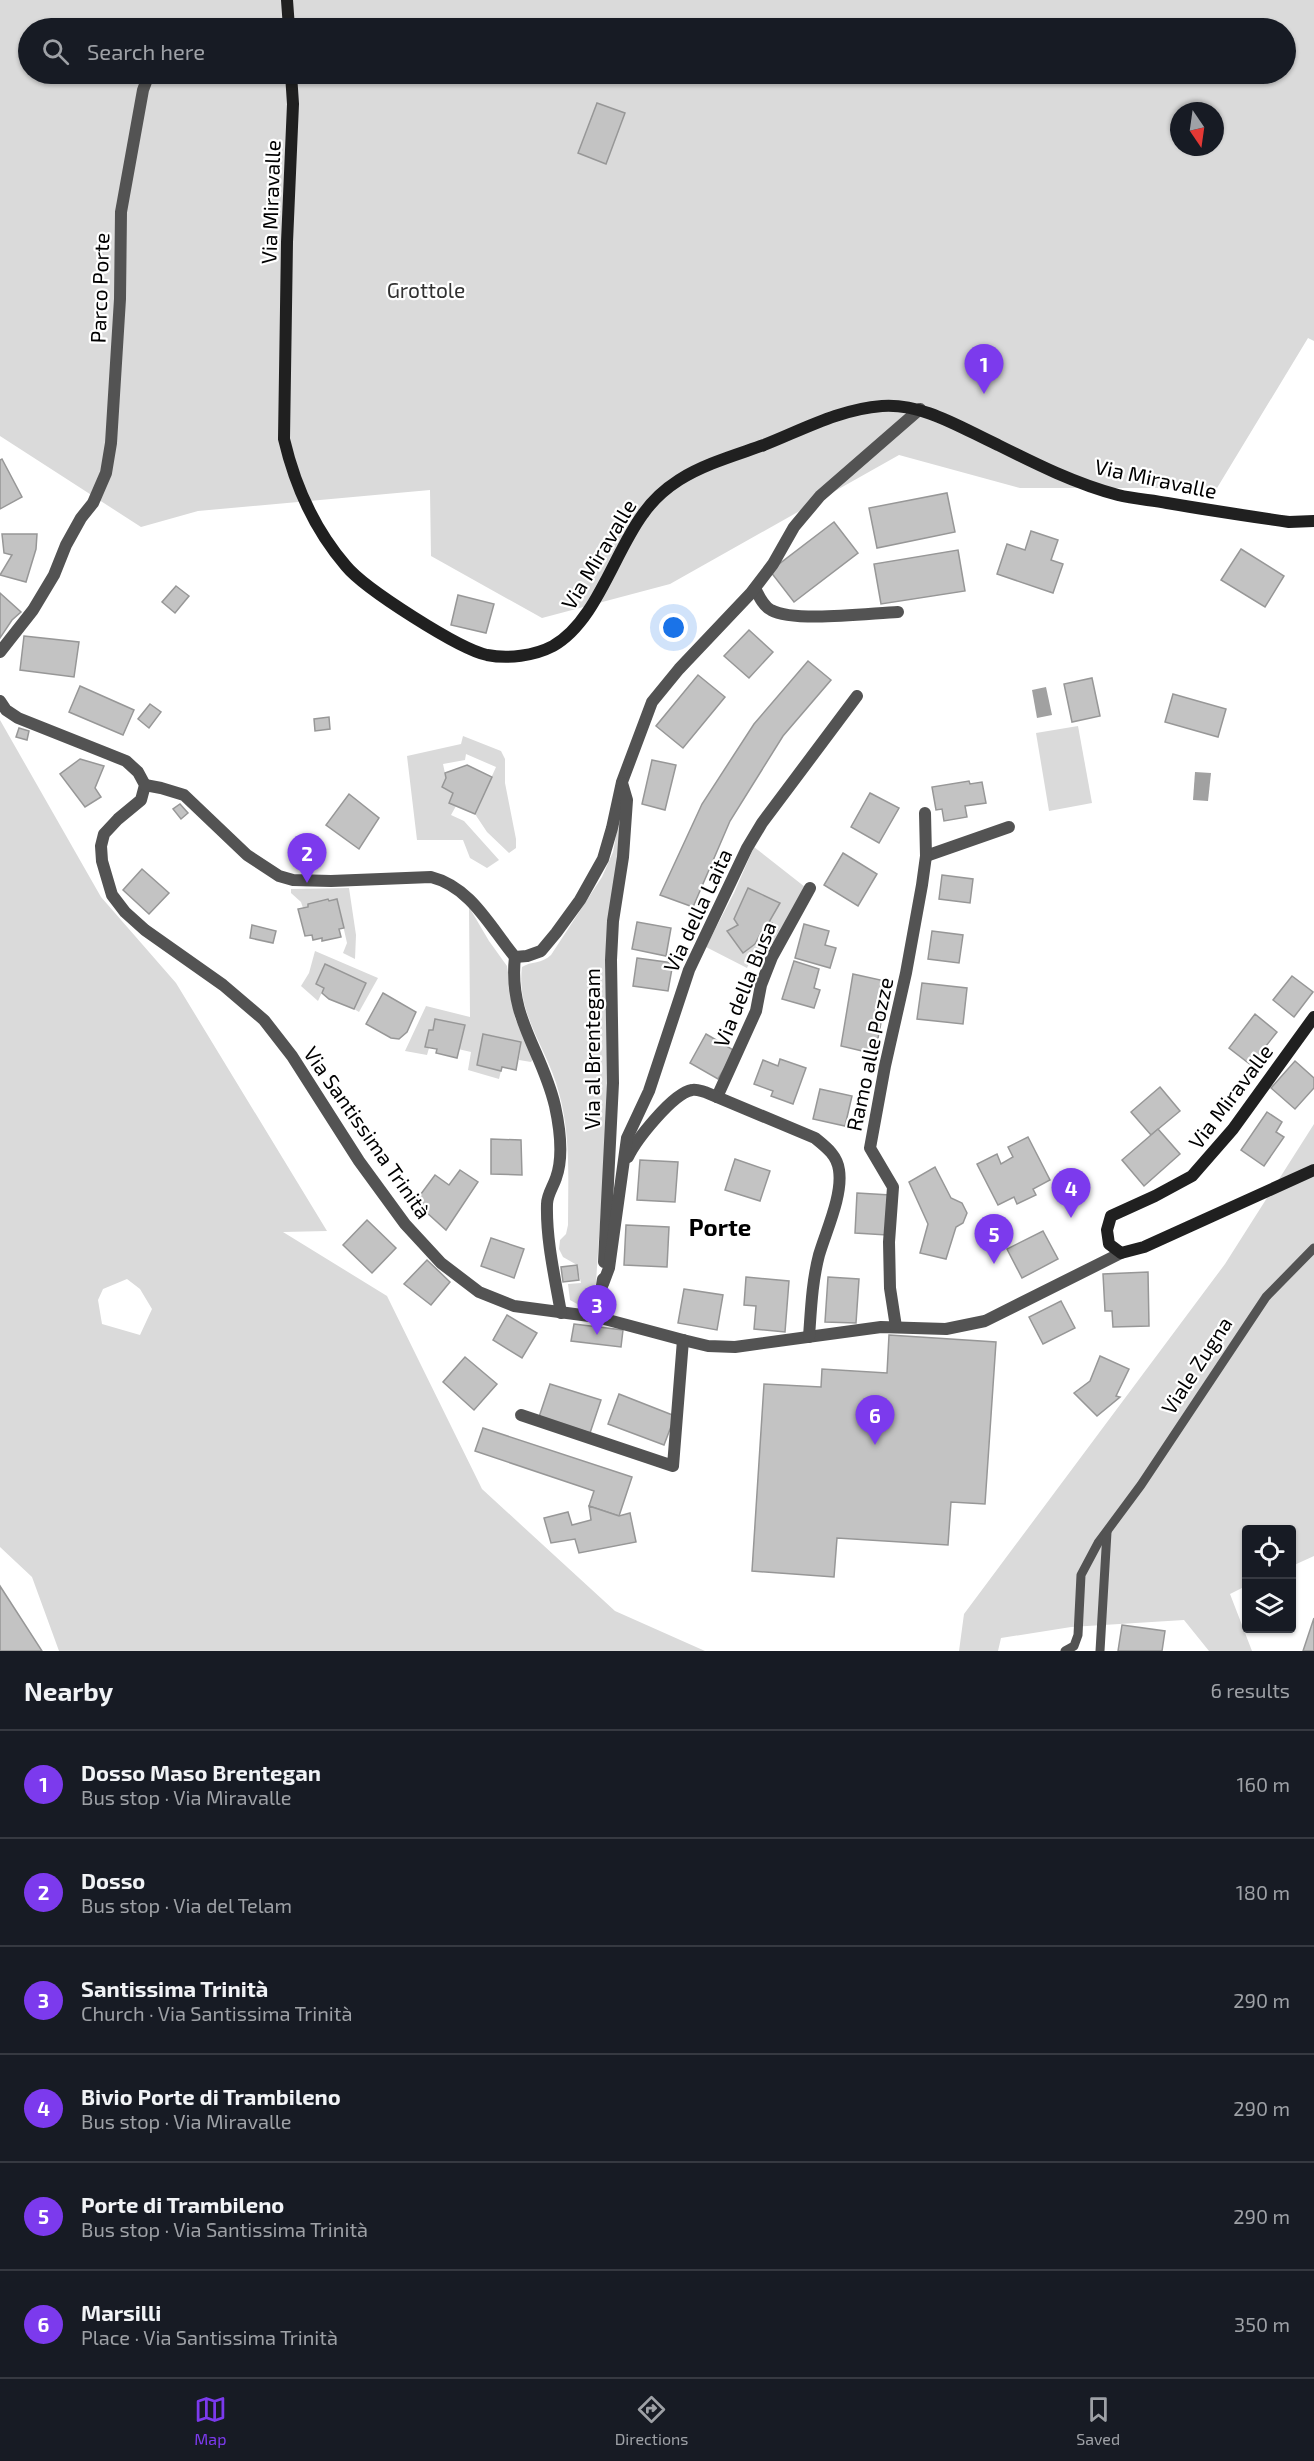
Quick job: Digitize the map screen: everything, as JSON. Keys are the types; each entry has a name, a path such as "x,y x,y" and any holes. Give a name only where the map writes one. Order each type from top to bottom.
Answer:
{"street":[{"path":"287,2 288,18"},
{"name":"Parco Porte","path":"0,652 33,610 54,575 66,545 81,518 93,503 106,472 111,443 120,299 121,212 145,84"},
{"name":"Via Miravalle","path":"292,84 284,440 291,470 313,517 347,567 371,588 461,645 486,655 509,657 531,654 550,647 568,636 588,614 608,573 642,514 661,493 681,478 842,414 883,406 920,409 1067,477 1118,495 1290,522 1314,521"},
{"name":"Via al Brentegam","path":"515,957 541,951 580,900 603,860 622,782 652,702 679,669 755,588 794,527 820,496 920,409"},
{"path":"755,588 762,601 771,610 789,615 898,612"},
{"name":"Via della Laita","path":"603,1284 609,1268 627,1138 649,1091 689,970 747,848 762,823 857,696"},
{"path":"0,701 6,710 18,718 126,761 138,772 145,785 184,795 248,855 279,876 302,881 422,877 444,880 459,889 474,903 515,957 512,976 515,1002 555,1105 561,1157 547,1201 551,1252 561,1313"},
{"name":"Via al Brentegam","path":"597,1317 603,1284 613,1083 610,960 616,898 623,857 627,800 622,782"},
{"name":"Via Santissima Trinità","path":"145,785 141,800 104,834 101,846 102,861 112,896 125,912 153,936 223,985 264,1020 292,1056 388,1203 441,1263 472,1288 500,1302 597,1317 708,1346 735,1347 881,1327 946,1329 986,1321 1121,1253"},
{"name":"Ramo alle Pozze","path":"896,1327 890,1288 893,1187 870,1148 885,1066 906,973 926,856 925,813"},
{"path":"926,856 1009,827"},
{"name":"Via della Busa","path":"717,1098 756,1011 761,985 772,957 810,888"},
{"name":"Via Miravalle","path":"1121,1253 1109,1244 1107,1230 1111,1216 1192,1176 1233,1129 1314,1017"},
{"path":"624,1165 635,1141 684,1092 693,1089 815,1138 836,1158 840,1172 838,1190 811,1293 809,1337"},
{"path":"1121,1253 1144,1247 1314,1170"},
{"path":"521,1415 673,1466 683,1341"}],"lane":[{"name":"Viale Zugna","path":"1065,1651 1074,1646 1078,1635 1081,1575 1108,1530 1266,1297 1314,1248"},
{"path":"1100,1651 1108,1530"}],"green space":[{"name":"Grottole","path":"0,0 1314,0 1314,341 1308,338 1217,488 1020,488 899,455 670,584 542,618 431,556 430,490 198,511 141,527 0,436"},
{"path":"0,720 101,897 176,983 327,1231 283,1232 387,1296 482,1489 615,1611 705,1651 59,1651 32,1577 0,1547","holes":["127,1279 140,1289 152,1309 140,1335 102,1324 98,1300 103,1289"]},
{"path":"1078,726 1092,803 1049,811 1036,733"},
{"path":"463,736 501,751 505,759 505,783 516,839 516,848 509,853 487,832 475,814 496,767 466,754 465,760 443,764 446,778 442,787 453,793 449,802 456,806 451,815 464,821 499,860 487,868 470,858 463,840 417,840 407,756 461,744"},
{"path":"622,804 621,841 606,965 608,1096 596,1284 591,1296 579,1305 570,1300 568,1284 581,1283 577,1265 563,1257 559,1249 560,1240 566,1234 568,1225 568,1159 563,1109 554,1077 528,1016 521,984 522,967 544,960 551,955 602,877 613,852"},
{"path":"754,847 805,887 766,960 753,954 747,968 706,947 734,893","holes":["748,888 780,903 769,922 772,923 770,928 765,925 755,944 743,953 727,932 738,925 734,919"]},
{"path":"349,888 356,935 355,959 343,953 347,943 337,899 308,904 308,907 303,908 301,902 291,893 291,889"},
{"path":"469,907 507,966 515,1018 533,1059 531,1062 519,1060 521,1042 484,1034 477,1065 501,1071 499,1079 468,1070 471,1052 458,1049 465,1025 435,1019 433,1030 429,1030 425,1047 429,1048 427,1055 405,1051 426,1006 470,1017"},
{"path":"315,951 378,978 359,1012 354,1009 365,983 325,964 316,984 324,988 318,1001 301,986 309,973"},
{"path":"1314,1124 1314,1556 1296,1564 1296,1525 1242,1525 1242,1588 1230,1594 1242,1625 1242,1633 1245,1633 1252,1651 1209,1651 1184,1620 1071,1627 1001,1638 998,1651 959,1651 964,1614 1225,1264"}],"shaded area":[{"path":"1046,687 1052,715 1037,718 1032,690"},
{"path":"1195,772 1211,773 1208,801 1193,800"}],"building":[{"path":"597,103 625,113 606,164 578,153"},
{"path":"2,459 22,497 0,509 0,460"},
{"path":"947,493 955,532 877,548 869,508"},
{"path":"834,522 858,553 794,602 770,571"},
{"path":"1031,531 1058,540 1051,560 1063,564 1053,593 997,574 1007,544 1025,550"},
{"path":"2,534 37,534 36,549 26,582 0,575 12,555 4,553"},
{"path":"1241,549 1284,576 1265,607 1221,580"},
{"path":"958,550 965,591 881,604 874,564"},
{"path":"176,586 189,596 175,613 162,602"},
{"path":"0,593 21,612 12,620 0,638"},
{"path":"458,595 494,604 486,633 451,625"},
{"path":"749,630 773,652 749,678 724,656"},
{"path":"24,636 79,642 74,677 20,670"},
{"path":"808,661 831,680 783,736 730,821 693,907 660,895 702,804 754,724"},
{"path":"698,675 725,697 683,748 656,726"},
{"path":"1092,678 1100,716 1072,722 1064,684"},
{"path":"80,686 134,710 123,735 69,712"},
{"path":"1173,694 1226,709 1218,737 1165,722"},
{"path":"150,704 161,712 149,728 138,719"},
{"path":"329,717 330,729 315,731 314,719"},
{"path":"19,728 29,731 27,740 16,737"},
{"path":"80,759 104,766 95,788 101,797 85,807 60,774"},
{"path":"652,760 676,765 665,810 642,804"},
{"path":"467,765 492,777 475,814 449,803 453,793 442,787 446,778 445,773"},
{"path":"969,781 970,784 982,782 986,803 965,806 967,817 944,821 942,809 936,810 932,787"},
{"path":"870,793 899,808 879,843 851,827"},
{"path":"349,794 379,818 359,849 326,825"},
{"path":"180,804 188,813 181,819 173,809"},
{"path":"843,853 877,874 858,906 824,885"},
{"path":"142,869 169,893 149,914 123,890"},
{"path":"942,875 973,879 970,903 939,899"},
{"path":"748,888 780,903 769,922 772,923 770,928 765,925 755,944 743,953 727,931 738,925 734,919"},
{"path":"328,899 329,901 337,899 344,928 339,929 341,937 322,941 322,938 313,940 312,935 305,936 298,909"},
{"path":"637,922 671,928 666,956 632,949"},
{"path":"804,924 829,931 825,945 836,948 830,968 795,958"},
{"path":"252,925 276,931 273,943 250,938"},
{"path":"932,931 963,935 959,963 928,959"},
{"path":"637,958 673,963 668,991 633,986"},
{"path":"794,961 819,969 814,988 820,990 814,1008 782,999"},
{"path":"325,964 366,983 354,1009 329,999 322,993 324,988 316,984"},
{"path":"853,974 885,981 879,1011 883,1012 875,1054 841,1046"},
{"path":"1292,976 1313,992 1294,1017 1273,1000"},
{"path":"922,983 967,988 963,1024 917,1019"},
{"path":"383,993 416,1012 407,1032 399,1039 391,1038 366,1024"},
{"path":"1255,1014 1277,1032 1251,1065 1229,1048"},
{"path":"435,1019 465,1025 457,1058 436,1053 437,1049 425,1047 429,1030 433,1030"},
{"path":"483,1034 521,1042 516,1070 502,1067 501,1071 477,1065"},
{"path":"706,1034 735,1051 718,1079 690,1063"},
{"path":"780,1059 806,1068 793,1104 771,1096 773,1091 754,1084 763,1060 778,1066"},
{"path":"1295,1061 1314,1078 1314,1088 1295,1109 1271,1088"},
{"path":"1160,1087 1180,1111 1151,1135 1131,1112"},
{"path":"820,1089 852,1096 845,1126 813,1119"},
{"path":"1267,1112 1282,1122 1276,1132 1284,1137 1264,1166 1241,1150"},
{"path":"1158,1129 1180,1154 1144,1186 1122,1160"},
{"path":"1028,1137 1050,1180 1033,1189 1036,1195 1017,1204 1014,1197 998,1205 977,1164 997,1154 1001,1164 1013,1157 1008,1147"},
{"path":"491,1139 521,1140 522,1175 491,1174"},
{"path":"735,1159 770,1171 760,1201 725,1190"},
{"path":"640,1160 678,1162 675,1202 637,1200"},
{"path":"935,1167 951,1198 962,1203 967,1213 963,1223 956,1227 946,1259 920,1253 928,1224 909,1182"},
{"path":"460,1170 478,1182 446,1230 415,1202 435,1175 449,1185"},
{"path":"857,1193 890,1195 887,1235 855,1233"},
{"path":"367,1220 396,1248 372,1273 343,1245"},
{"path":"626,1225 669,1227 667,1267 624,1265"},
{"path":"1043,1231 1058,1259 1022,1278 1007,1249"},
{"path":"491,1238 524,1249 514,1278 481,1266"},
{"path":"427,1260 450,1282 431,1305 404,1284"},
{"path":"577,1265 579,1280 563,1282 561,1267"},
{"path":"1148,1272 1149,1326 1113,1327 1112,1311 1105,1311 1103,1274"},
{"path":"746,1277 789,1281 785,1332 754,1329 756,1306 744,1305"},
{"path":"828,1277 859,1279 856,1323 825,1322"},
{"path":"684,1289 723,1295 717,1330 678,1323"},
{"path":"1061,1301 1075,1328 1043,1344 1029,1317"},
{"path":"507,1315 537,1333 522,1358 493,1340"},
{"path":"574,1324 623,1330 621,1347 571,1341"},
{"path":"889,1335 996,1342 985,1504 951,1502 948,1545 837,1538 834,1577 752,1571 764,1384 821,1387 822,1369 887,1373"},
{"path":"1100,1356 1129,1369 1116,1396 1120,1397 1097,1416 1074,1393 1090,1381"},
{"path":"465,1357 497,1384 474,1410 443,1382"},
{"path":"550,1384 601,1400 590,1433 539,1417"},
{"path":"619,1394 675,1416 664,1445 608,1424"},
{"path":"483,1428 632,1477 619,1516 589,1506 594,1491 475,1451"},
{"path":"589,1506 619,1516 630,1513 636,1542 579,1553 575,1539 551,1543 544,1518 568,1512 572,1525 591,1520"},
{"path":"0,1586 42,1651 0,1651"},
{"path":"1314,1618 1314,1651 1303,1651"},
{"path":"1122,1625 1165,1631 1162,1651 1118,1651"}],"place":[{"name":"Dosso Maso Brentegan","path":"984,394"},
{"name":"Dosso","path":"307,883"},
{"name":"Bivio Porte di Trambileno","path":"1071,1218"},
{"name":"Porte di Trambileno","path":"994,1264"},
{"name":"Santissima Trinità","path":"597,1335"},
{"name":"Marsilli","path":"875,1445"}],"district":[{"name":"Porte","path":"720,1226"}]}
